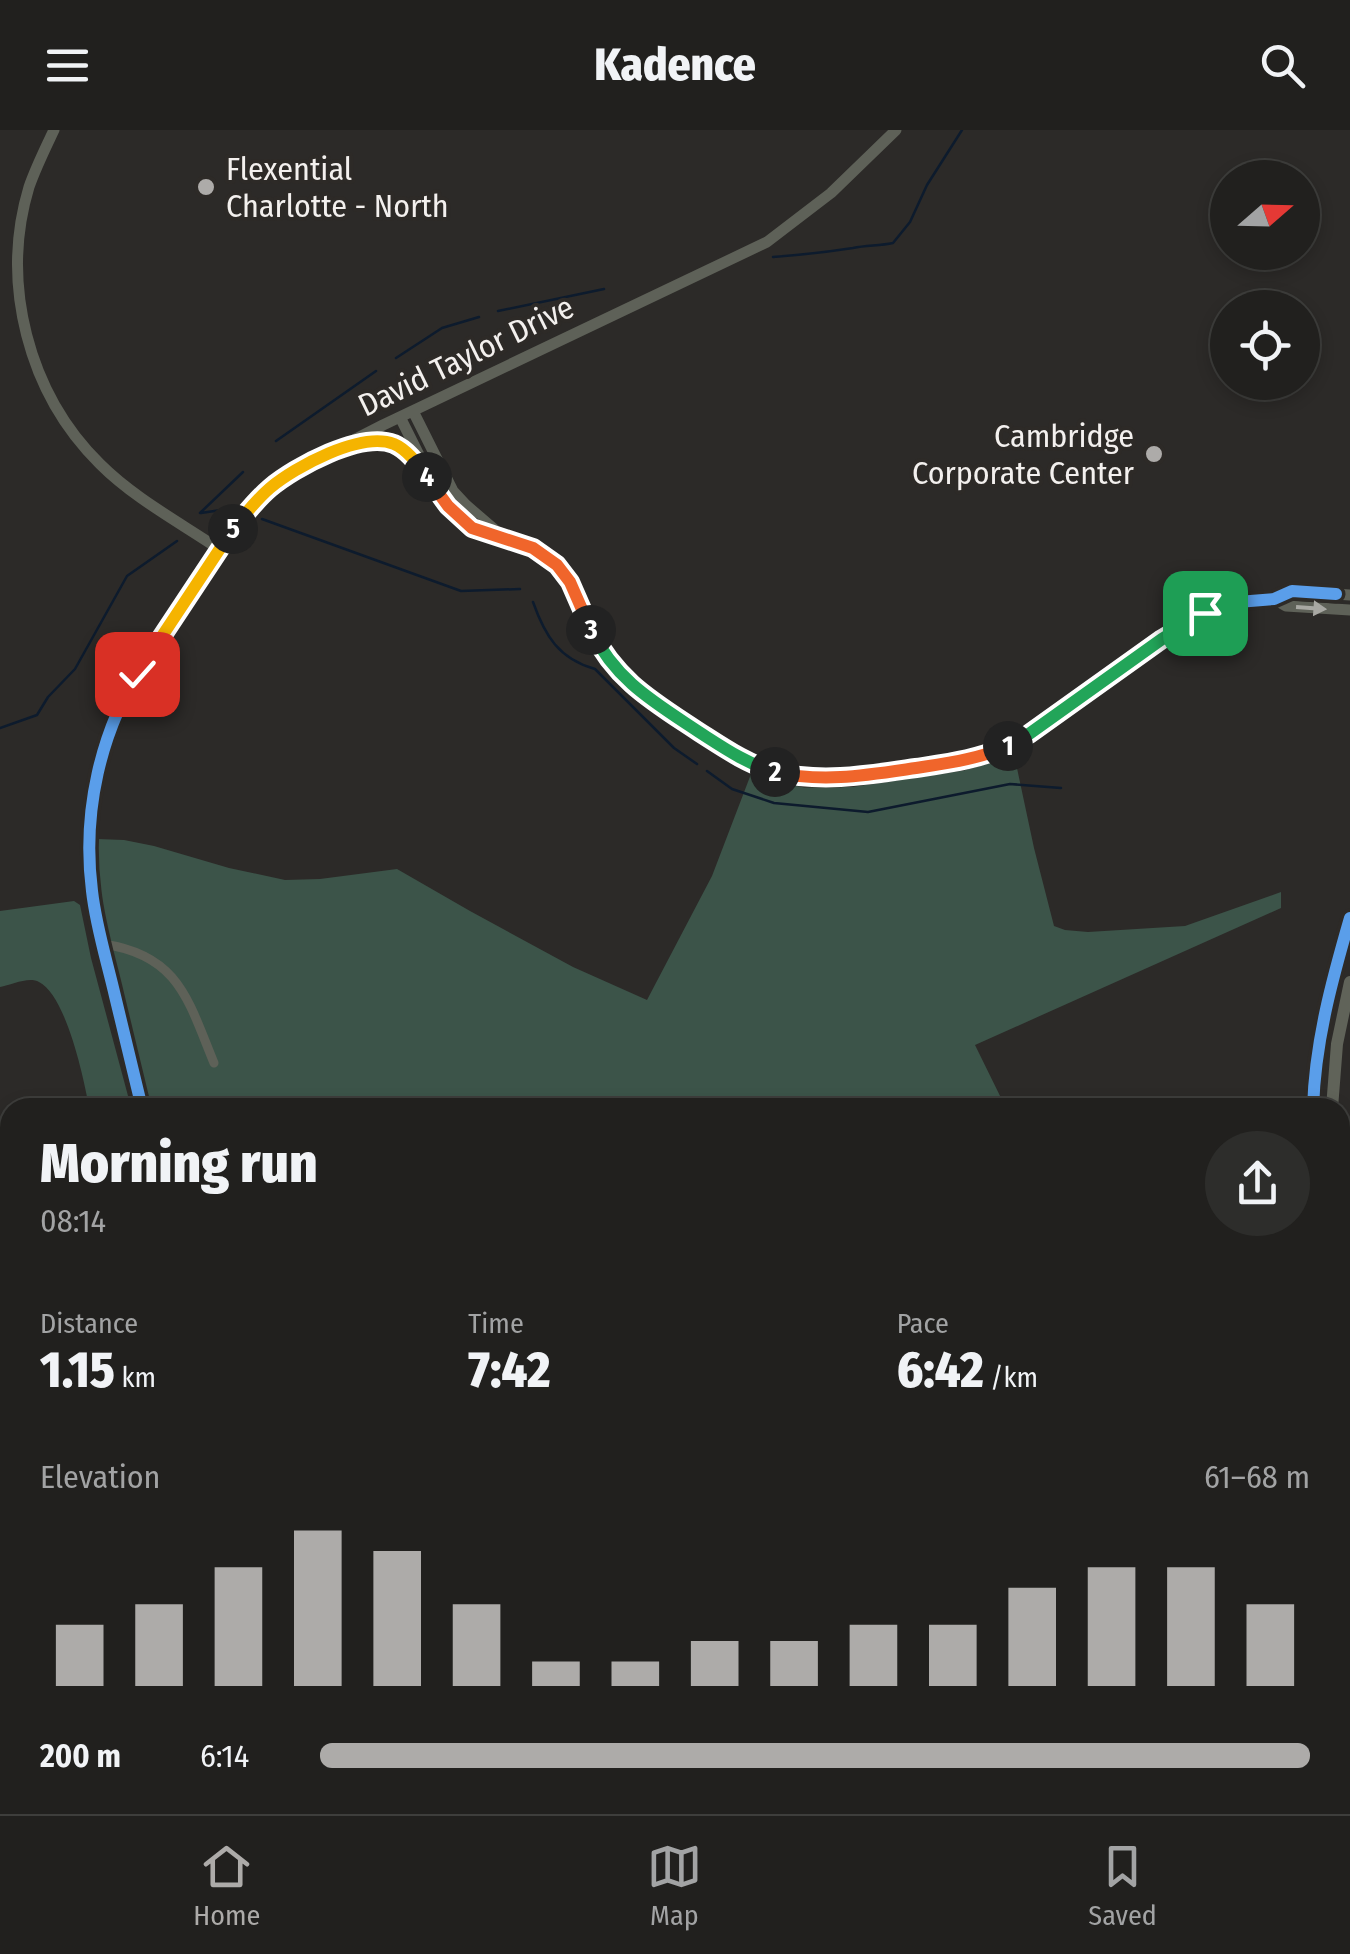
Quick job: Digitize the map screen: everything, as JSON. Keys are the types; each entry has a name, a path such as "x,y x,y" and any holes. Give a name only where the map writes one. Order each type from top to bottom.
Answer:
{"main road":[{"path":"1313,1098 1319,1038 1350,918"},
{"path":"1333,1098 1337,1044 1350,982"}],"street":[{"path":"54,130 28,189 19,234 20,306 37,369 66,424 100,464 219,549"},
{"name":"David Taylor Drive","path":"140,1098 92,890 92,806 104,748 137,674 249,509 289,474 767,242 822,200 896,130"},
{"path":"413,412 453,490 502,536"},
{"path":"400,417 434,485"},
{"path":"330,454 369,442 390,443 410,455 466,524 484,534 502,536 540,550 562,570 600,647 634,688 744,760 776,773 806,778 869,775 992,753 1029,734 1185,624 1227,605 1274,599 1292,591 1350,595"},
{"path":"1274,599 1286,606 1350,610"},
{"path":"102,944 141,953 164,969 187,999 214,1063"}],"green space":[{"path":"1014,754 1054,926 1088,932 1185,926 1281,892 1281,908 975,1045 1001,1098 148,1098 103,915 97,839 154,846 285,880 397,869 573,967 647,1000 712,876 751,774 803,787 852,787 998,761"},
{"path":"74,901 80,905 129,1098 87,1098 72,1039 49,990 30,980 0,987 0,911"}],"waterway":[{"path":"773,257 893,243 910,222 927,185 962,130"},
{"path":"498,311 604,289"},
{"path":"396,358 442,328 479,317"},
{"path":"276,441 376,371"},
{"path":"200,513 243,472"},
{"path":"201,513 234,508"},
{"path":"262,519 461,591 520,589"},
{"path":"0,728 37,715 75,669 127,576 177,541"},
{"path":"533,602 548,636 563,652 595,669 674,748 697,764"},
{"path":"707,771 732,789 774,803 868,812 1010,784 1061,788"}],"cycle path":[{"path":"416,463 447,506 467,524 533,547 557,565 570,582 604,653 634,688 744,760 805,778 869,775 991,753 1029,734 1205,613 1238,602 1274,599 1292,591 1336,594"},
{"path":"140,1098 99,931 90,832 105,745 143,665"},
{"path":"1313,1098 1321,1035 1350,918"}],"place":[{"name":"Flexential Charlotte - North","path":"206,187"},
{"name":"Cambridge Corporate Center","path":"1154,454"}],"route":[{"path":"137,674 254,502 289,474 318,458 374,442 394,444 410,455 448,506 472,528 533,548 557,565 570,582 600,647 634,688 735,756 776,773 817,779 849,777 992,753 1029,734 1205,613"}]}
